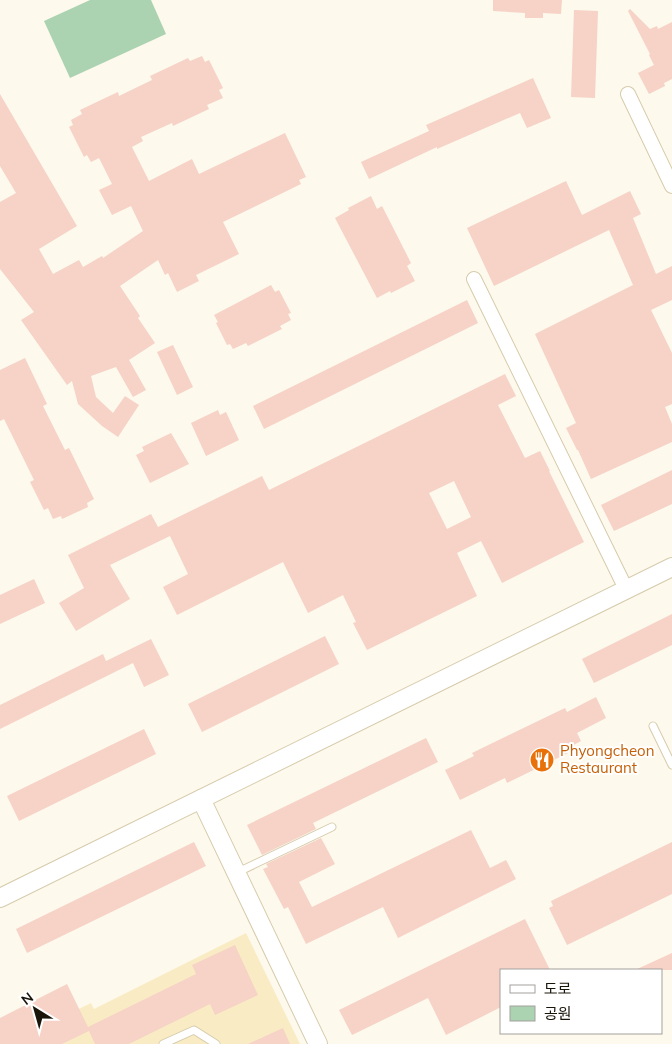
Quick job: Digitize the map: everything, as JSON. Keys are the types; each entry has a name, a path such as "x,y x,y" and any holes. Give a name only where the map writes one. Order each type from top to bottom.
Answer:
{"street":[{"path":"628,94 672,186"},
{"path":"474,279 626,590"},
{"path":"0,898 672,566"},
{"path":"201,799 318,1044"}],"lane":[{"path":"653,726 672,765"},
{"path":"236,873 332,828"},
{"path":"163,1044 194,1030 216,1044"}],"shaded area":[{"path":"246,933 300,1044 14,1044 13,1041 91,1003 94,1009"}],"green space":[{"path":"90,0 151,0 166,34 70,78 44,21"}],"building":[{"path":"493,0 562,0 561,14 543,13 543,18 525,18 525,13 493,11"},
{"path":"630,9 650,29 657,26 658,29 672,22 672,79 664,83 665,86 649,94 638,73 654,65 628,11"},
{"path":"574,10 598,11 595,98 571,97"},
{"path":"202,56 205,62 209,60 223,88 219,90 223,98 207,105 209,109 173,126 172,123 141,137 143,141 132,147 149,181 192,159 199,174 285,133 306,177 299,180 301,184 223,222 239,254 196,275 199,281 177,292 168,273 165,275 158,260 120,286 155,343 129,360 146,390 133,397 116,367 91,376 96,397 113,413 125,396 139,405 118,437 102,426 78,404 72,381 67,385 21,320 34,312 0,269 0,202 16,193 0,166 0,94 77,226 39,249 53,274 79,260 83,267 102,256 103,258 143,231 131,206 112,215 99,190 112,184 99,158 91,162 87,155 84,157 69,127 73,125 71,120 82,114 80,110 118,92 119,96 152,80 150,76 188,58 190,61"},
{"path":"533,78 551,118 527,128 520,113 437,149 437,147 369,179 361,162 429,131 426,125"},
{"path":"566,181 582,215 630,191 641,214 633,218 656,274 672,266 672,300 651,310 672,353 672,404 665,407 672,424 672,442 591,479 566,428 576,423 535,334 633,285 609,230 494,286 467,228"},
{"path":"371,196 377,209 382,206 411,263 407,266 415,281 377,298 335,218 349,210 348,208"},
{"path":"271,285 275,292 279,290 291,313 288,314 291,320 280,326 282,329 248,346 246,343 233,349 230,344 227,345 214,315"},
{"path":"467,300 478,323 264,429 253,406"},
{"path":"173,345 193,387 177,395 157,352"},
{"path":"25,358 47,404 43,406 65,450 69,448 94,499 87,503 88,507 62,519 61,516 53,519 48,508 44,510 30,482 34,480 4,419 0,421 0,370"},
{"path":"505,374 516,396 498,405 525,458 540,451 584,542 502,583 481,541 457,553 477,596 367,650 353,623 356,622 343,595 308,613 283,562 177,615 163,587 188,574 170,536 110,565 130,599 76,631 59,603 84,588 68,555 151,514 158,527 262,476 269,490","holes":["454,481 471,517 447,529 429,493"]},
{"path":"218,410 220,415 226,412 239,440 206,456 191,423"},
{"path":"171,433 189,464 150,483 136,455 144,451 142,447"},
{"path":"672,470 672,504 614,531 601,505"},
{"path":"34,579 45,603 0,624 0,595"},
{"path":"672,614 672,645 594,683 582,659"},
{"path":"325,636 339,664 202,732 188,704"},
{"path":"151,639 169,675 144,687 133,663 0,729 0,705 103,654 106,661"},
{"path":"596,697 606,718 577,733 581,741 566,749 568,753 507,783 505,778 460,800 445,770 474,756 472,753 565,708 567,712"},
{"path":"144,729 156,754 19,821 7,796"},
{"path":"426,738 438,762 313,823 316,829 262,855 247,825"},
{"path":"471,830 490,868 506,860 516,879 398,938 383,907 306,944 288,907 284,909 263,869 268,867 266,864 321,838 335,864 299,882 312,907"},
{"path":"194,842 206,866 27,953 16,929"},
{"path":"672,842 672,894 567,945 549,908 553,906 551,901"},
{"path":"525,919 550,969 500,969 500,1008 446,1035 428,998 352,1035 339,1010"},
{"path":"235,945 258,995 215,1015 210,1004 129,1044 95,1044 89,1031 62,1044 0,1044 0,1018 67,984 88,1027 196,974 192,965"},
{"path":"672,953 672,970 637,969"},
{"path":"283,1028 290,1044 248,1044"}],"place":[{"name":"Phyongcheon Restaurant","path":"542,760"}]}
